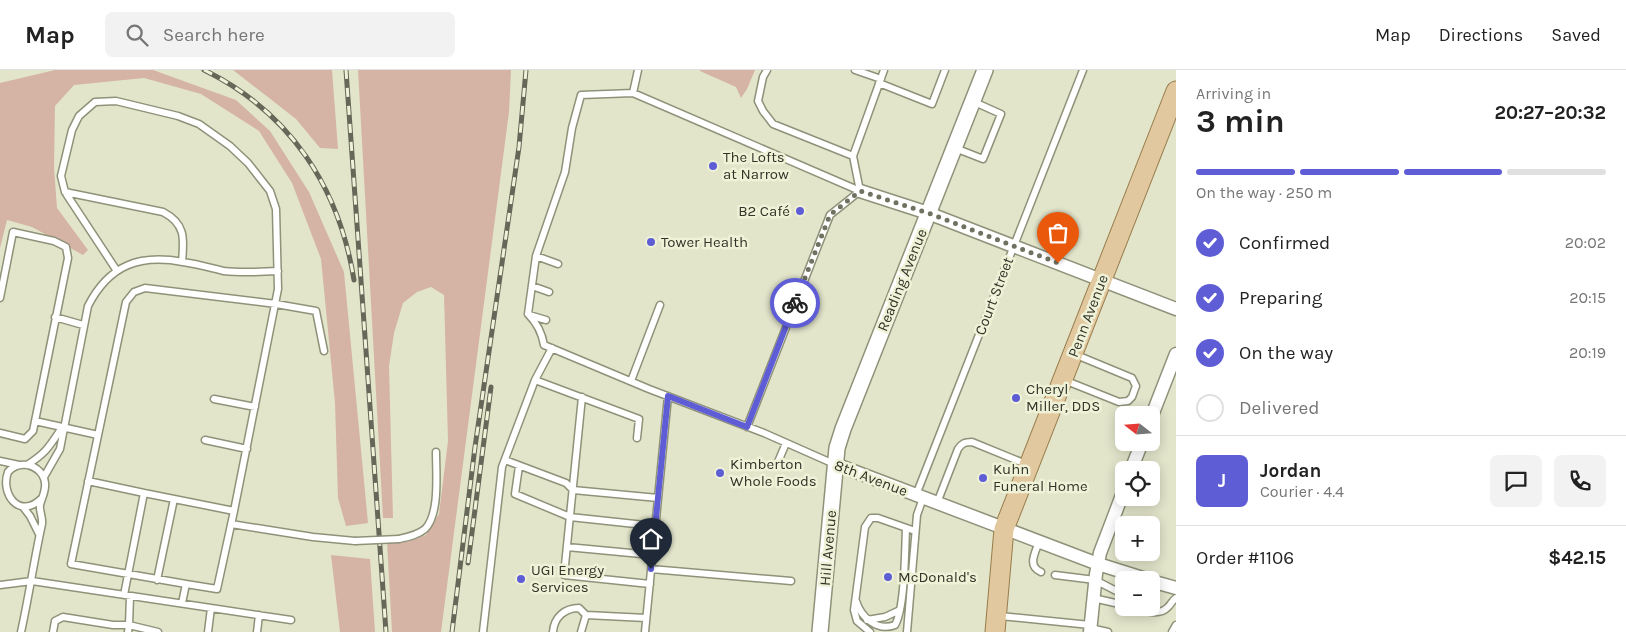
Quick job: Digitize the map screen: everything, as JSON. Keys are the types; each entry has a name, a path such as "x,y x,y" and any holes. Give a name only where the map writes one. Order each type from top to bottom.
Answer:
{"main road":[{"name":"Penn Avenue","path":"996,624 1004,529 1176,91"}],"street":[{"name":"Reading Avenue","path":"835,464 837,448 843,429 985,70"},
{"path":"860,191 928,213 1176,309"},
{"path":"1156,406 1176,354"},
{"name":"8th Avenue","path":"835,464 1004,529 1121,571"},
{"name":"Hill Avenue","path":"820,632 835,464"},
{"path":"1090,628 1100,553 1118,506"},
{"name":"8th Avenue","path":"1160,583 1176,588"}],"lane":[{"path":"632,93 638,70"},
{"path":"767,70 763,77 758,101 773,124 853,156"},
{"path":"855,70 932,104 945,70"},
{"path":"860,191 853,156 884,70"},
{"name":"Court Street","path":"907,632 915,531 920,497 1013,246 1083,70"},
{"path":"546,320 528,314 536,256 565,172 572,128 581,95 632,93 860,191"},
{"path":"116,271 64,192 61,176 72,130 79,116 95,102 116,101 178,116 198,124 230,146 248,163 270,191 276,209 278,271 276,304 218,589 71,564 126,302 134,292 145,288 276,304 316,311 324,351"},
{"path":"954,148 983,159 1001,114 972,101"},
{"path":"747,427 830,215 860,191"},
{"path":"64,192 163,212 170,216 182,232 182,262"},
{"path":"0,298 13,232 54,241 66,247 68,258 33,431 25,438 0,433"},
{"path":"536,256 558,264"},
{"path":"44,477 60,449 88,306 104,280 128,264 152,260 182,262 226,271 278,271"},
{"path":"532,286 549,292"},
{"path":"631,381 660,305"},
{"name":"8th Avenue","path":"528,314 535,321 543,336 544,345 835,464"},
{"path":"56,317 83,325"},
{"path":"483,632 502,467 535,380 552,348"},
{"path":"1063,380 1119,402 1128,400 1133,394 1136,386 1132,378 1073,354"},
{"path":"535,380 639,419 637,438"},
{"path":"645,632 668,396"},
{"path":"582,397 564,575 650,584"},
{"path":"214,399 255,407"},
{"path":"35,421 98,435"},
{"path":"42,498 37,503 23,507 10,502 4,491 2,481 8,472 40,456 50,448 63,426"},
{"path":"205,440 247,449"},
{"path":"937,503 958,449 965,442 972,442 1029,465"},
{"path":"778,462 786,443"},
{"path":"231,524 320,538 355,541 399,539 412,536 423,530 433,514 436,496 436,452"},
{"path":"505,460 566,483 573,490 658,498"},
{"path":"0,461 23,465 40,471 46,484 40,507 43,521 21,632"},
{"path":"519,466 515,494 570,517 654,526"},
{"path":"88,481 234,511"},
{"path":"128,629 127,575 144,493"},
{"path":"157,580 174,499"},
{"path":"23,507 39,534"},
{"path":"870,632 857,621 854,610 867,522 871,518 878,518 915,531"},
{"path":"855,597 859,608 867,620 878,628 892,627 898,621 906,528"},
{"path":"1039,542 1033,558 1033,564 1041,572"},
{"path":"567,547 652,555"},
{"path":"651,569 790,581"},
{"path":"1056,575 1095,580 1115,590"},
{"path":"0,585 32,581 291,620"},
{"path":"182,604 186,584"},
{"path":"1093,598 1115,604"},
{"path":"1160,611 1167,608 1176,598"},
{"path":"208,632 211,608"},
{"path":"553,632 553,627 560,615 569,608 579,608 586,614 646,618"},
{"path":"867,620 886,616 900,610"},
{"path":"582,632 586,614"},
{"path":"257,632 259,615"},
{"path":"52,632 55,621 63,617 128,629 158,632"},
{"path":"996,624 1090,628 1108,632"},
{"path":"1172,632 1176,625"}],"shaded area":[{"path":"55,70 153,70 236,100 270,131 309,192 344,272 368,523 346,526 338,498 335,403 321,259 292,183 259,131 201,94 144,78 74,85 55,106 54,168 57,208 88,250 83,255 32,227 7,220 0,248 0,83"},
{"path":"233,70 332,70 338,149 320,148 296,119"},
{"path":"358,70 511,70 509,112 441,632 392,632 387,542 407,542 426,535 439,514 448,441 444,295 431,287 417,292 403,303 394,333 389,366 393,518 383,518"},
{"path":"700,70 755,70 741,98 736,87"},
{"path":"331,555 370,559 375,632 340,632"}],"railway":[{"path":"204,70 235,87 262,107 285,130 306,156 323,184 336,214 347,246 354,280"},
{"path":"346,70 386,632"},
{"path":"452,632 475,447 519,147 526,70"},
{"path":"468,563 491,387"}],"way so far":[{"path":"795,303 830,215 860,191 928,213 1058,263"}],"place":[{"name":"The Lofts at Narrow","path":"713,166"},
{"name":"B2 Café","path":"800,211"},
{"name":"Tower Health","path":"651,242"},
{"name":"Cheryl Miller, DDS","path":"1016,398"},
{"name":"Kimberton Whole Foods","path":"720,473"},
{"name":"Kuhn Funeral Home","path":"983,478"},
{"name":"McDonald's","path":"888,577"},
{"name":"UGI Energy Services","path":"521,579"}],"route":[{"path":"651,569 668,396 747,427 795,303"}]}
